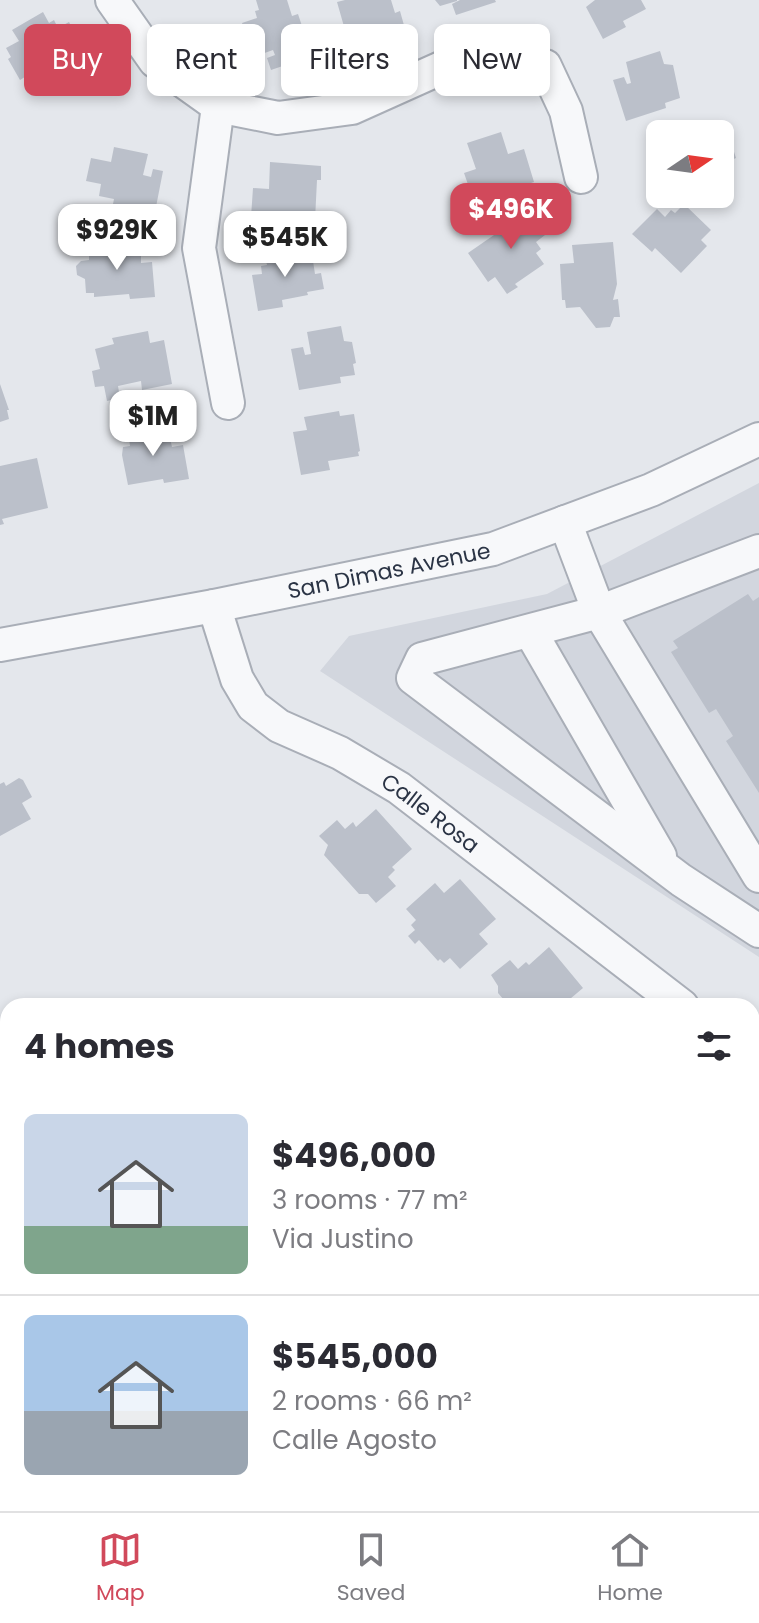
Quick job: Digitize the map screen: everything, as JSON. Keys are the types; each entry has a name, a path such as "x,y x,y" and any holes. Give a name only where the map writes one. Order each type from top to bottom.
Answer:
{"street":[{"path":"112,0 155,61 218,106 278,118 352,108 450,64 497,57 545,66 566,111 581,177"},
{"path":"218,106 199,248 228,403"},
{"name":"San Dimas Avenue","path":"0,645 214,606 493,549 651,490 759,439"},
{"path":"565,522 599,612 759,876"},
{"path":"759,551 599,612 422,659 413,678 668,871 759,931"},
{"name":"Calle Rosa","path":"214,606 237,679 253,706 279,726 340,753 399,788 672,998"},
{"path":"530,631 668,871"}],"shaded area":[{"path":"759,483 759,957 320,671 349,636 547,594"}],"building":[{"path":"256,0 287,0 292,16 298,14 301,24 281,24 281,67 271,70 267,58 275,55 273,50 265,53 265,24 242,23 257,18 255,11 259,10"},
{"path":"391,0 395,13 400,11 404,24 343,24 337,2"},
{"path":"435,0 457,0 457,1 440,6"},
{"path":"460,0 496,2 456,15 452,4"},
{"path":"595,0 641,0 646,9 623,21 626,27 603,39 586,7"},
{"path":"43,12 49,23 54,20 56,24 24,24 24,78 20,80 8,59 11,57 6,48 19,41 12,30"},
{"path":"660,51 664,64 673,65 680,98 665,103 666,108 626,121 613,80 624,77 627,84 631,83 626,62"},
{"path":"501,132 508,154 524,149 534,182 510,190 507,183 471,193 464,173 476,169 467,143"},
{"path":"114,147 148,154 143,175 151,177 153,169 163,171 155,212 113,204 114,199 99,196 101,184 86,181 91,158 111,162"},
{"path":"270,162 321,166 321,180 317,180 315,220 251,217 253,188 269,189"},
{"path":"525,206 545,235 536,242 541,249 536,253 544,264 515,284 518,287 507,294 495,277 488,282 468,253 507,226 503,221"},
{"path":"680,208 688,208 711,230 701,240 707,246 681,273 655,248 652,252 632,234 657,209 665,217 671,210 675,213"},
{"path":"134,241 135,254 141,254 141,263 152,262 155,297 130,299 129,294 94,297 94,293 86,293 85,279 77,275 76,266 81,261 89,260 93,246"},
{"path":"613,242 617,284 613,300 618,299 620,317 614,317 610,327 596,328 580,307 566,308 565,300 562,300 560,264 574,263 572,245"},
{"path":"299,246 302,262 313,261 315,274 321,273 324,289 282,300 283,307 258,311 252,275 262,274 261,266 267,265 264,252"},
{"path":"341,326 344,341 352,342 355,375 340,377 341,383 299,390 291,349 303,347 305,355 311,354 307,332"},
{"path":"148,331 150,343 164,340 172,384 142,390 141,381 118,386 120,398 107,401 104,386 95,387 92,371 100,369 95,349 114,344 112,338"},
{"path":"0,384 9,419 0,422"},
{"path":"339,411 340,416 354,414 359,456 328,461 330,470 301,475 293,432 307,430 304,417"},
{"path":"163,426 165,438 170,438 172,447 183,445 189,479 164,483 163,479 128,485 122,455 123,447 130,446 128,432"},
{"path":"37,458 48,508 2,519 4,524 0,525 0,466"},
{"path":"748,594 753,601 759,597 759,793 726,741 733,736 716,709 709,713 671,652 678,648 673,641"},
{"path":"19,778 32,797 22,803 31,819 0,836 0,784 4,782 6,786"},
{"path":"376,809 412,849 392,867 395,870 388,877 396,886 376,903 368,894 359,894 324,855 328,845 319,836 337,820 345,829 353,822 356,827"},
{"path":"460,879 496,919 479,934 488,944 460,969 450,958 444,963 440,959 438,961 419,940 415,944 408,936 415,930 411,925 416,920 406,909 435,883 444,893"},
{"path":"549,947 583,988 571,998 502,998 491,975 510,960 518,969 526,962 529,965"}]}
